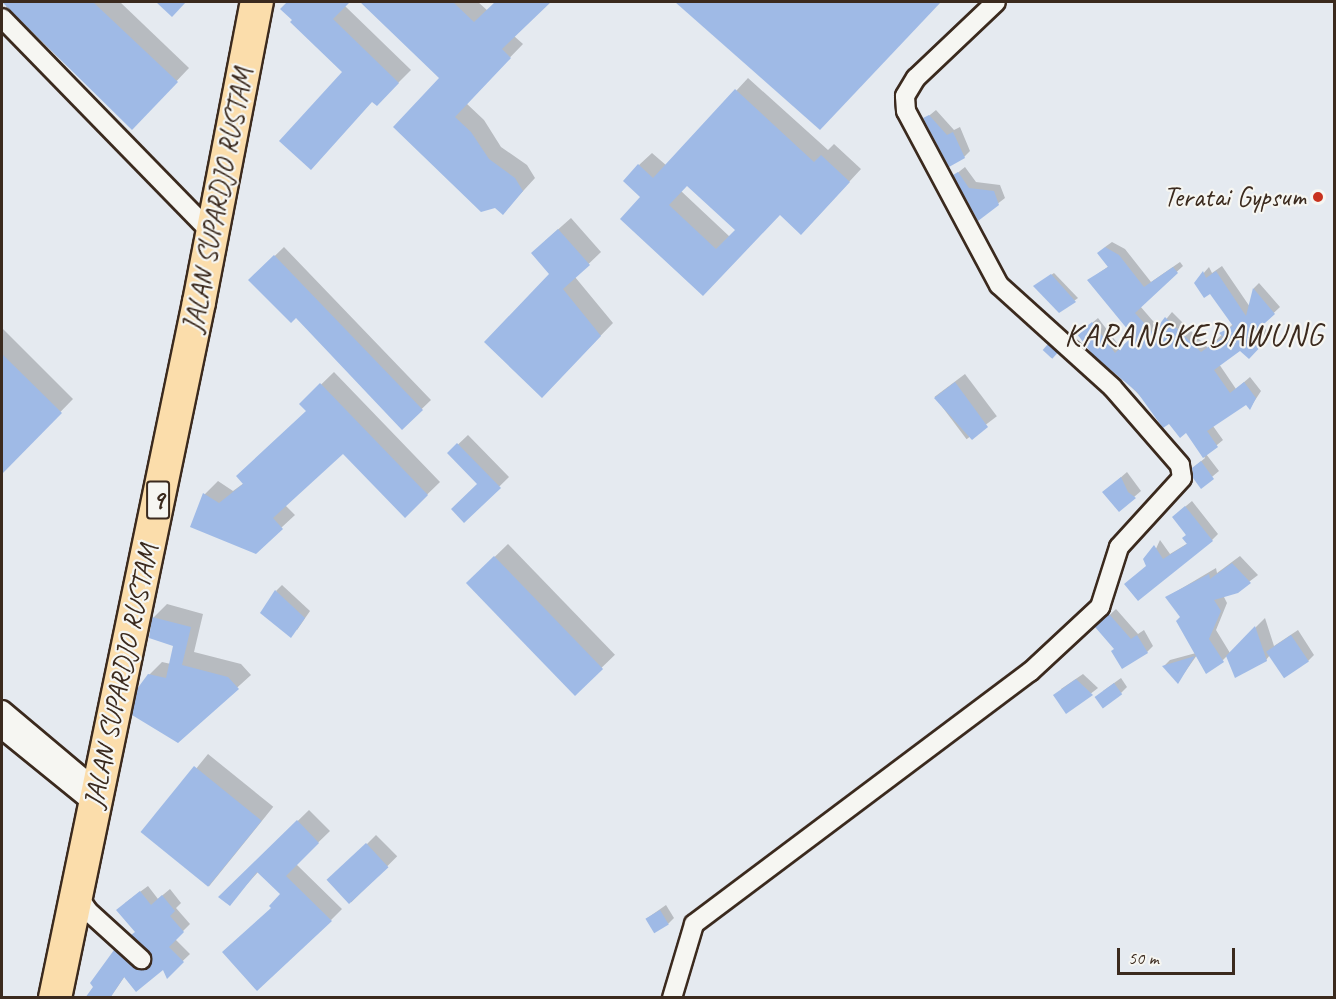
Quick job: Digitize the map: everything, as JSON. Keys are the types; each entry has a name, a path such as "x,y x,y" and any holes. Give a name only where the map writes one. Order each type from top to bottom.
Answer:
{"highway":[{"name":"JALAN SUPARDJO RUSTAM","path":"55,998 94,796 257,2"}],"street":[{"path":"672,998 694,924 1030,672 1100,607 1119,547 1182,478 1180,465 1112,387 999,285 906,111 905,96 916,78 996,2"},
{"path":"2,18 211,232"},
{"path":"2,710 94,796"},
{"path":"2,729 94,796"},
{"path":"76,893 88,911 141,959"}],"building":[{"path":"2,2 93,2 178,82 132,130"},
{"path":"156,2 186,2 172,17"},
{"path":"287,2 350,2 333,19 399,83 377,106 372,102 311,170 279,141 342,72 290,22 292,20 280,9"},
{"path":"360,2 453,2 474,22 495,2 551,2 502,49 511,58 455,117 471,132 489,159 515,178 523,191 503,215 495,208 481,212 393,127 439,78"},
{"path":"675,2 941,2 820,130"},
{"path":"735,89 814,162 821,155 850,182 801,235 780,215 703,296 620,219 640,197 623,181 638,164 653,178","holes":["687,186 735,230 716,249 669,205"]},
{"path":"929,115 947,135 953,132 965,158 949,167 923,118"},
{"path":"958,172 969,188 994,191 999,205 978,221 953,175"},
{"path":"558,229 590,265 563,289 601,336 542,398 484,342 549,274 531,253"},
{"path":"1105,247 1119,255 1144,287 1173,267 1178,273 1135,313 1153,333 1165,317 1201,352 1223,337 1219,333 1233,326 1210,294 1204,298 1194,283 1203,271 1206,278 1216,271 1246,316 1253,288 1275,314 1256,331 1265,342 1249,359 1240,351 1214,370 1230,393 1244,382 1256,398 1250,410 1246,405 1207,431 1218,447 1203,458 1186,433 1180,438 1169,424 1163,428 1137,392 1093,355 1077,334 1092,322 1115,353 1133,336 1087,280 1108,267 1097,253"},
{"path":"274,255 423,410 402,430 296,318 291,323 248,280"},
{"path":"1051,274 1076,302 1059,313 1033,286"},
{"path":"1048,344 1058,353 1052,359 1043,350"},
{"path":"2,354 62,413 2,474"},
{"path":"955,382 988,427 972,440 934,398"},
{"path":"320,383 428,495 405,518 343,454 273,518 283,529 256,554 190,527 203,493 219,503 243,484 236,476 306,411 299,404"},
{"path":"457,443 501,488 464,523 451,509 477,484 447,453"},
{"path":"1201,461 1214,479 1201,489 1193,478 1192,468"},
{"path":"1121,477 1128,492 1136,498 1119,512 1102,492"},
{"path":"1185,506 1213,541 1138,601 1124,584 1146,566 1143,559 1154,545 1163,559 1187,544 1182,538 1186,535 1172,517"},
{"path":"494,556 603,669 575,696 466,583"},
{"path":"1232,563 1251,583 1238,593 1214,600 1221,611 1209,639 1224,662 1206,674 1176,621 1180,617 1165,597 1209,574 1210,579"},
{"path":"275,590 305,618 291,638 260,613"},
{"path":"1109,614 1131,639 1137,635 1148,653 1122,669 1111,651 1114,649 1095,627"},
{"path":"152,617 191,627 182,665 228,677 239,689 178,743 132,715 137,689 148,674 166,678 173,646 149,638"},
{"path":"1255,626 1267,661 1235,678 1226,656"},
{"path":"1291,635 1309,662 1284,678 1266,652"},
{"path":"1195,656 1178,684 1162,666"},
{"path":"1076,679 1093,695 1066,714 1053,695"},
{"path":"1114,683 1122,694 1103,708 1095,697"},
{"path":"194,766 262,821 208,887 141,832"},
{"path":"297,820 319,843 286,876 332,921 257,991 222,952 271,908 269,906 280,894 257,872 230,906 218,897"},
{"path":"366,843 389,867 349,904 327,880"},
{"path":"140,891 151,905 162,895 175,911 170,916 184,932 169,947 184,962 167,979 163,970 136,992 124,977 110,998 85,998 93,987 90,983 114,950 138,970 150,966 151,955 131,935 135,932 116,910"},
{"path":"660,910 669,925 654,933 645,919"}],"place":[{"name":"Teratai Gypsum","path":"1318,197"}],"district":[{"name":"KARANGKEDAWUNG","path":"1194,335"}]}
